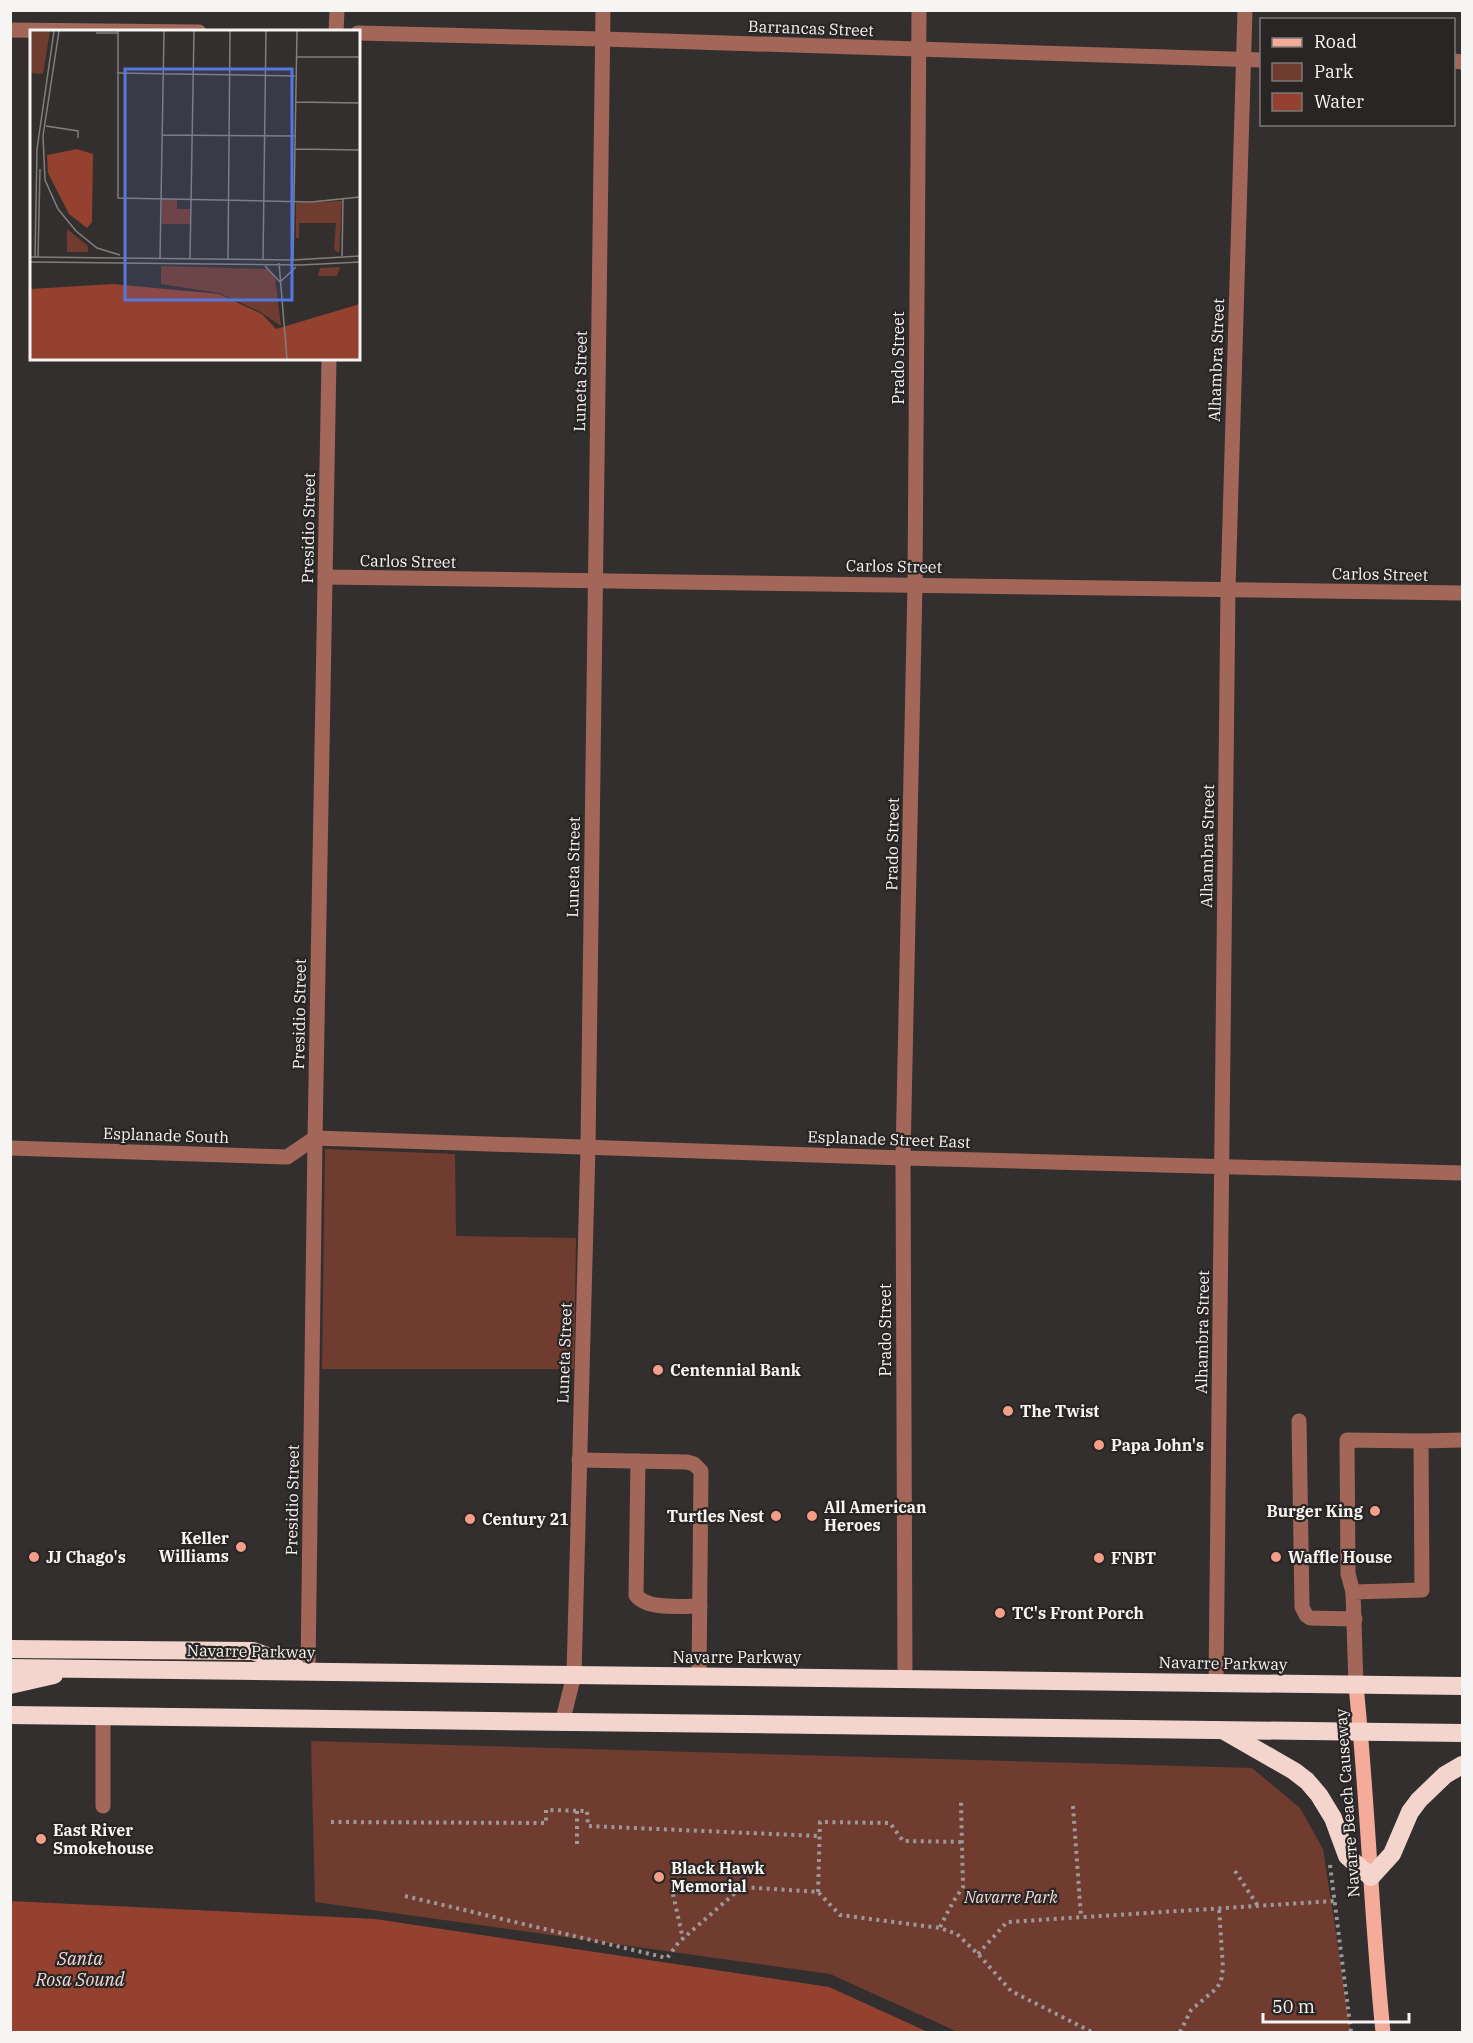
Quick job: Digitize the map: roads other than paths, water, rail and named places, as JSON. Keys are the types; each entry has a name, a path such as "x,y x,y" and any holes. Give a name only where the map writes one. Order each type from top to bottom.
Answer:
{"highway":[{"path":"10,1649 253,1651 308,1670"},
{"name":"Navarre Parkway","path":"10,1668 1462,1686"},
{"path":"10,1685 82,1668"},
{"path":"10,1715 1462,1733"},
{"path":"1224,1731 1294,1771 1307,1781 1333,1818 1347,1856 1371,1878 1392,1854 1410,1812 1419,1800 1445,1775 1462,1765"}],"main road":[{"name":"Navarre Beach Causeway","path":"1356,1686 1383,2032"}],"street":[{"path":"336,10 336,30"},
{"name":"Luneta Street","path":"562,1722 574,1675 588,1147 603,10"},
{"name":"Prado Street","path":"905,1678 903,1158 915,584 919,10"},
{"name":"Alhambra Street","path":"1216,1682 1228,589 1245,10"},
{"path":"10,30 30,30"},
{"name":"Barrancas Street","path":"360,33 1260,60"},
{"name":"Presidio Street","path":"308,1670 329,360"},
{"name":"Carlos Street","path":"325,577 1462,593"},
{"name":"Esplanade Street East","path":"315,1138 903,1158 1462,1173"},
{"name":"Esplanade South","path":"10,1148 287,1157 315,1138"},
{"path":"1299,1421 1302,1607 1310,1618 1355,1619"},
{"path":"1356,1686 1355,1619 1353,1593 1348,1574 1347,1440 1462,1440"},
{"path":"1353,1593 1422,1590 1421,1441"},
{"path":"579,1461 687,1462 694,1464 701,1471 699,1676"},
{"path":"638,1461 636,1595 649,1605 700,1606"},
{"path":"103,1806 104,1716"}],"water":[{"name":"Santa Rosa Sound","path":"11,1901 375,1919 829,1987 928,2032 11,2032"}],"place":[{"name":"Centennial Bank","path":"658,1370"},
{"name":"The Twist","path":"1008,1411"},
{"name":"Papa John's","path":"1099,1445"},
{"name":"Burger King","path":"1375,1511"},
{"name":"Turtles Nest","path":"776,1516"},
{"name":"All American Heroes","path":"812,1516"},
{"name":"Century 21","path":"470,1519"},
{"name":"Keller Williams","path":"241,1547"},
{"name":"JJ Chago's","path":"34,1557"},
{"name":"Waffle House","path":"1276,1557"},
{"name":"FNBT","path":"1099,1558"},
{"name":"TC's Front Porch","path":"1000,1613"},
{"name":"East River Smokehouse","path":"41,1839"},
{"name":"Black Hawk Memorial","path":"659,1877"}],"park label":[{"name":"Navarre Park","path":"1011,1897"}]}
